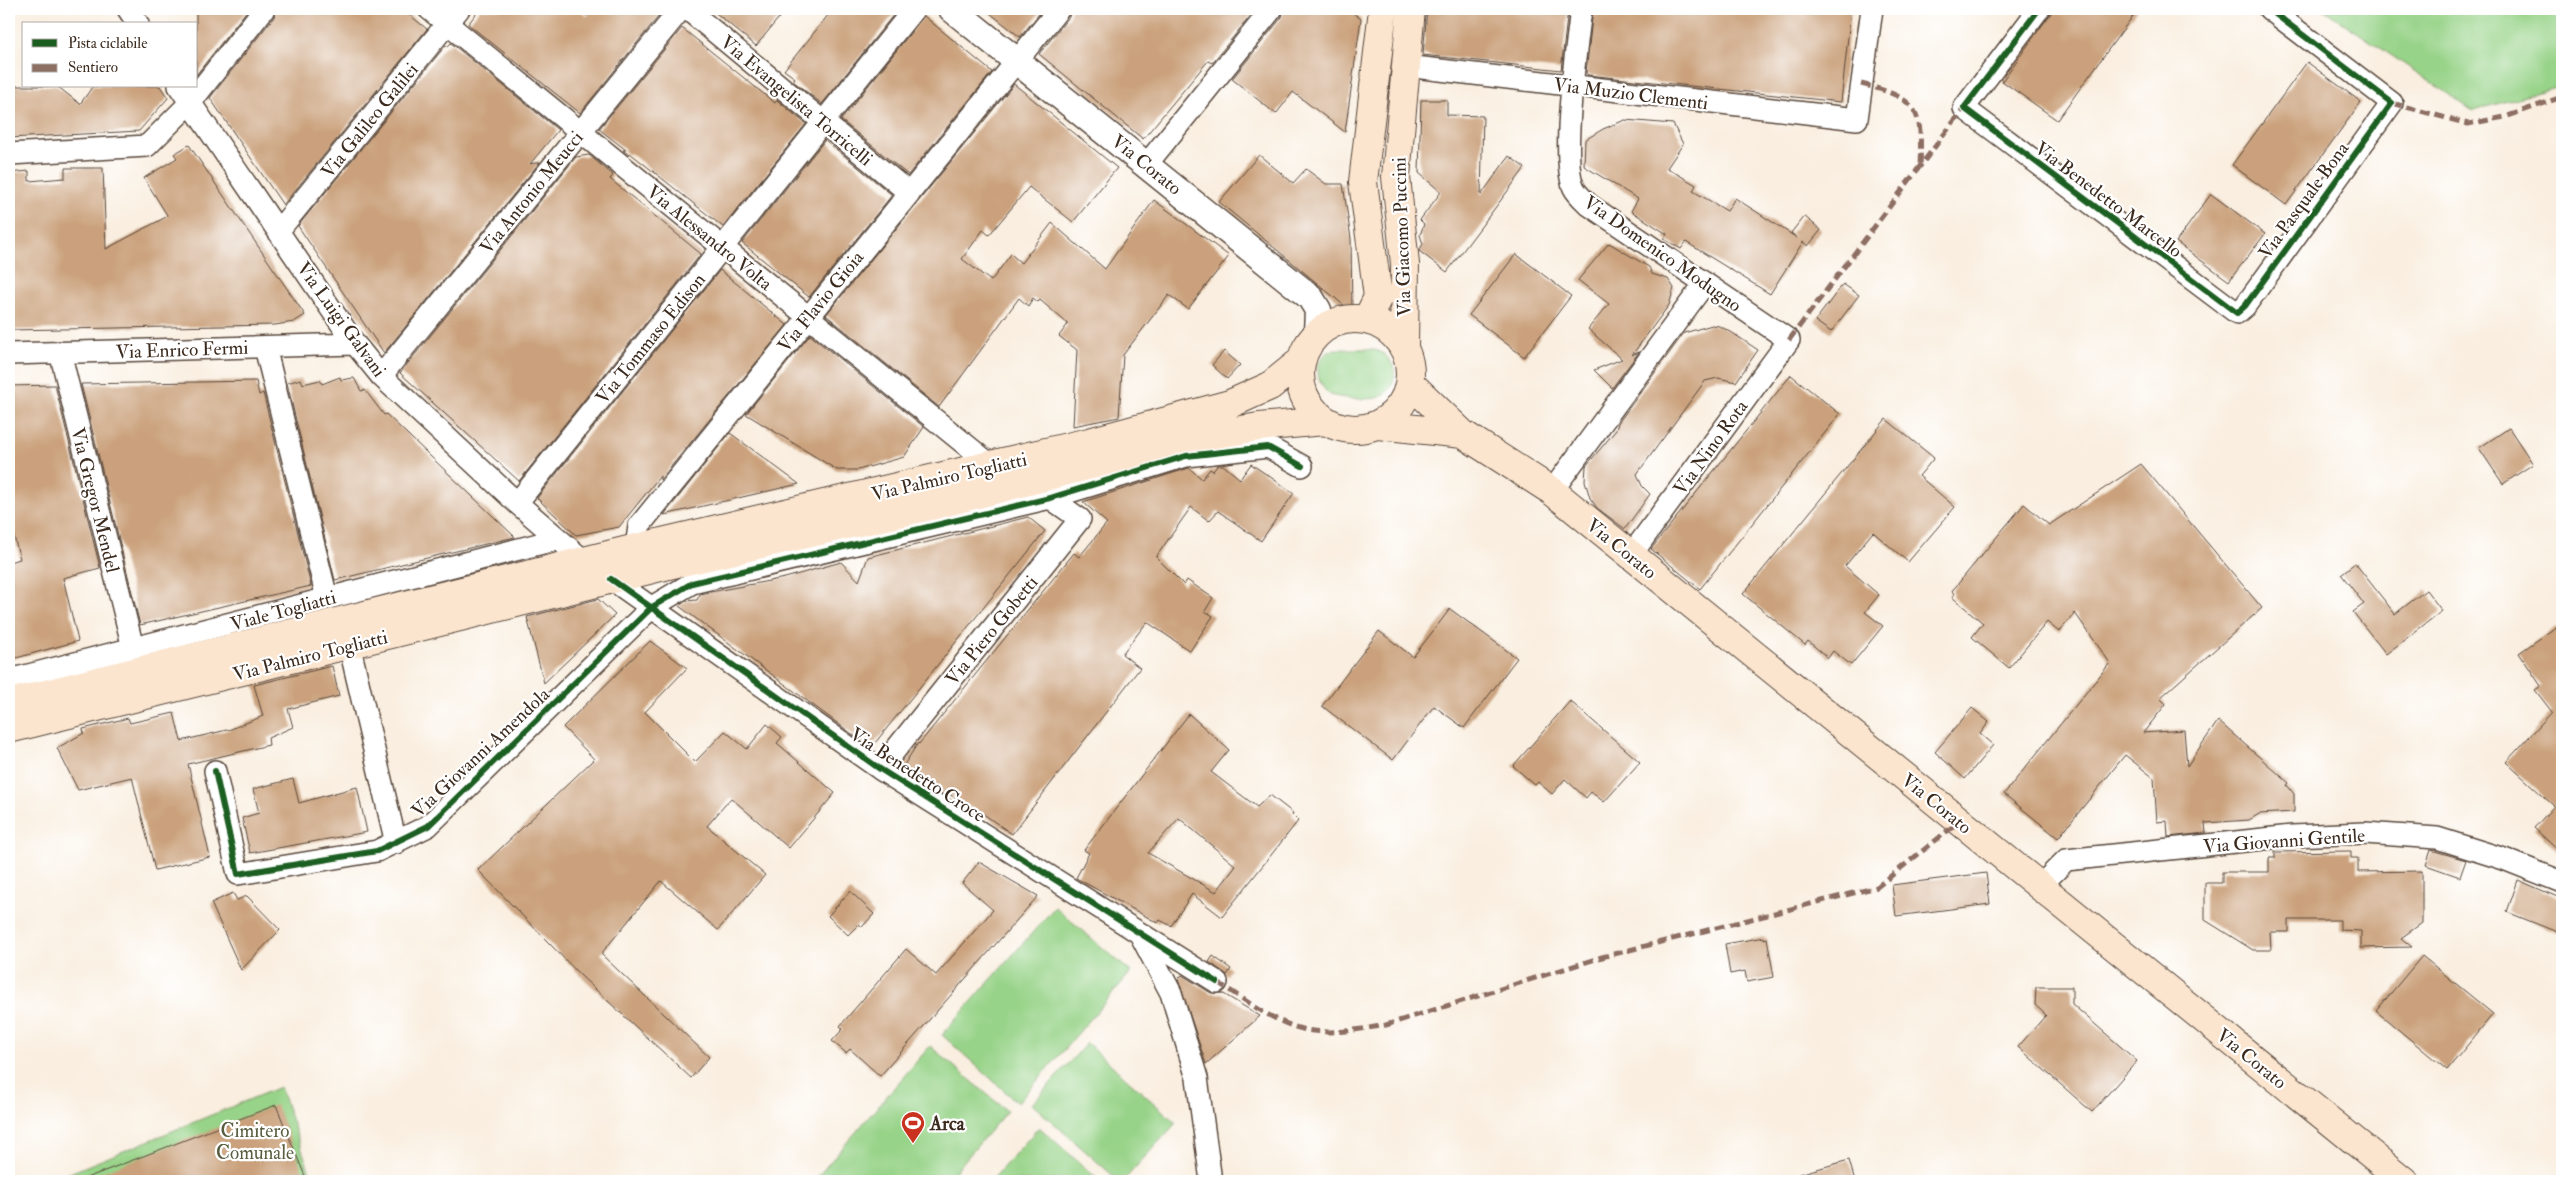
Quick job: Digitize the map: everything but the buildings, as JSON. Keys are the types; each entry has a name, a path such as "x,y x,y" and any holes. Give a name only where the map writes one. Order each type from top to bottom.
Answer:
{"main road":[{"name":"Via Giacomo Puccini","path":"1367,320 1378,297 1363,182 1383,9"},
{"name":"Via Giacomo Puccini","path":"1404,347 1405,264 1396,177 1411,9"},
{"path":"1325,421 1312,409 1303,394 1300,378 1301,361 1308,345 1318,333 1330,324 1345,319 1367,320 1382,325 1394,334 1404,347 1410,364 1410,383 1404,400 1393,415 1378,425"},
{"name":"Via Palmiro Togliatti","path":"9,703 636,548 992,466 1230,404 1270,386 1301,361"},
{"name":"Via Corato","path":"1410,383 1463,434 1552,491 2404,1181"},
{"name":"Via Corato","path":"1325,421 1342,428 1360,429 1378,425 1463,434"},
{"name":"Via Palmiro Togliatti","path":"9,730 611,579 940,504 1204,436 1259,427 1325,421"},
{"path":"584,561 611,579"}],"street":[{"path":"128,9 137,22"},
{"path":"198,79 264,9"},
{"name":"Via Alessandro Volta","path":"428,9 453,16 580,132 992,466"},
{"name":"Via Antonio Meucci","path":"381,376 681,9"},
{"name":"Via Evangelista Torricelli","path":"686,9 908,192"},
{"name":"Via Tommaso Edison","path":"517,503 914,9"},
{"name":"Via Corato","path":"952,9 1310,297 1318,310 1318,333"},
{"name":"Via Flavio Gioia","path":"636,548 638,526 807,316 1059,9"},
{"path":"1147,164 1272,9"},
{"name":"Via Domenico Modugno","path":"1581,9 1572,86 1568,162 1574,188 1589,205 1789,340"},
{"name":"Via Muzio Clementi","path":"1406,66 1856,119 1872,9"},
{"name":"Via Benedetto Marcello","path":"2039,9 1964,108 2237,313"},
{"name":"Via Pasquale Bona","path":"2237,313 2245,306 2392,103 2269,9"},
{"name":"Via Galileo Galilei","path":"279,230 453,16"},
{"path":"9,154 146,146 184,94"},
{"name":"Via Luigi Galvani","path":"184,94 279,230 355,344 381,376 517,503 584,561"},
{"path":"1552,491 1705,283"},
{"name":"Via Nino Rota","path":"1631,555 1789,340"},
{"name":"Via Enrico Fermi","path":"9,354 355,344"},
{"path":"265,347 327,598"},
{"name":"Via Gregor Mendel","path":"60,352 133,648"},
{"name":"Via Giovanni Amendola","path":"215,771 238,874 377,851 428,826 652,607 692,584 1050,498 1186,456 1268,447 1302,466"},
{"name":"Via Piero Gobetti","path":"880,769 1080,519 1050,498"},
{"name":"Viale Togliatti","path":"9,680 558,539"},
{"name":"Via Benedetto Croce","path":"611,579 880,769 1217,982"},
{"path":"349,644 396,843"},
{"name":"Via Giovanni Gentile","path":"2040,886 2066,860 2292,836 2365,833 2437,838 2504,859 2562,882"},
{"path":"1141,935 1171,993 1197,1078 1211,1181"}],"green space":[{"path":"2323,9 2562,9 2562,85 2473,111"},
{"path":"1335,349 1368,349 1385,355 1390,360 1394,374 1394,381 1387,393 1370,399 1330,395 1321,383 1318,370 1322,358"},
{"path":"1055,907 1131,972 1018,1103 942,1035"},
{"path":"1087,1043 1176,1123 1123,1181 1119,1181 1032,1104"},
{"name":"Arca","path":"930,1046 1007,1111 947,1181 824,1181 818,1176"},
{"name":"Cimitero Comunale","path":"280,1087 313,1181 50,1181"},
{"path":"1039,1127 1100,1181 991,1181"}],"marked path":[{"path":"1861,84 1896,95 1907,102 1914,110 1920,133 1920,168"},
{"path":"2392,103 2468,124 2505,117 2562,97"},
{"path":"1789,340 1964,108"},
{"path":"1217,982 1263,1012 1301,1029 1331,1032 1386,1025 1602,957 1877,887 1960,821"}],"cycle path":[{"path":"2039,9 1964,108 2237,313 2245,306 2392,103 2269,9"},
{"path":"215,771 238,874 377,851 428,826 652,607 692,583 1050,498 1186,456 1268,447 1302,466"},
{"path":"611,579 880,769 1217,982"}],"place":[{"name":"Arca","path":"913,1144"}]}
